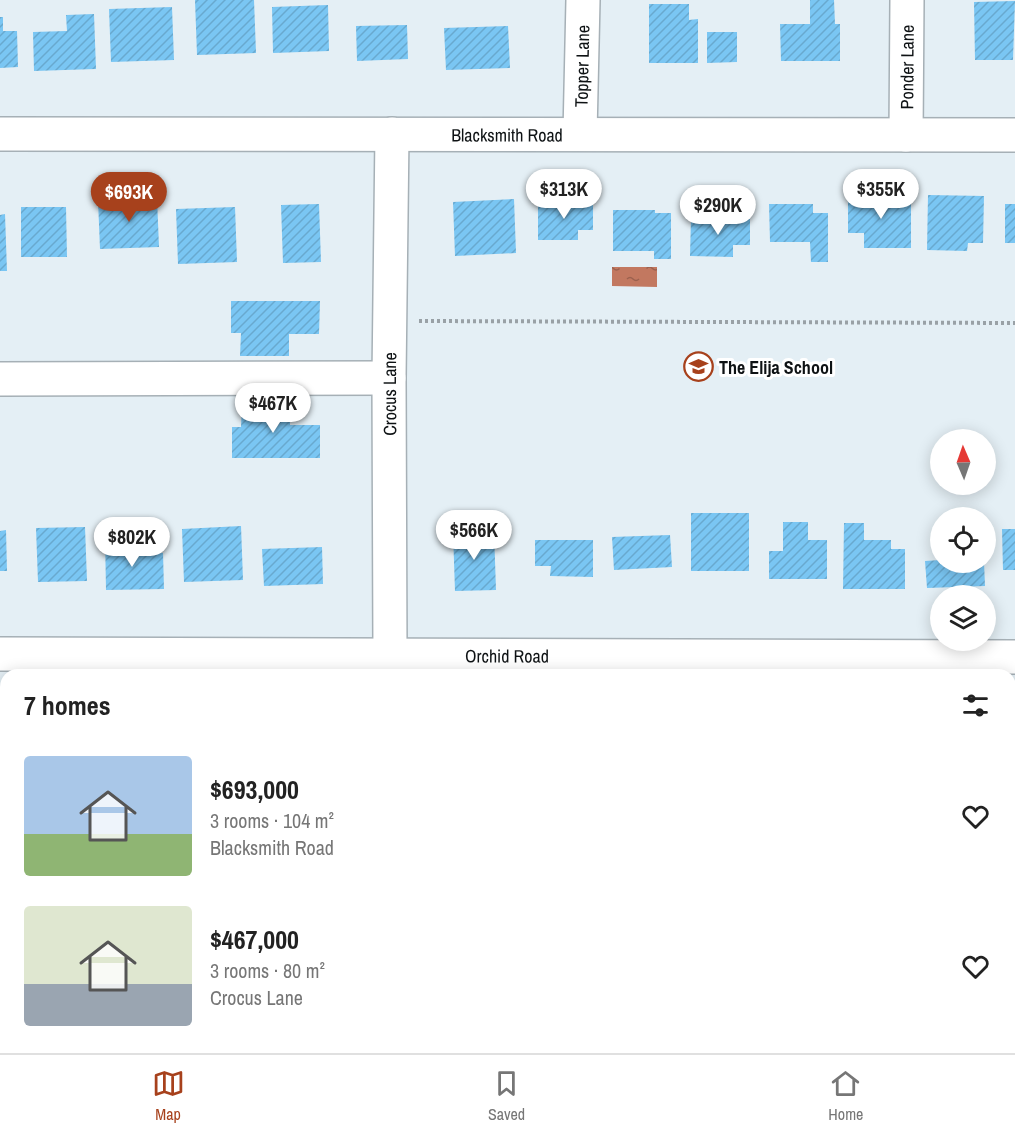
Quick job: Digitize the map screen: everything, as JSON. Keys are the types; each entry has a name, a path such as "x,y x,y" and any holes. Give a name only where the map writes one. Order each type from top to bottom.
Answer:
{"street":[{"name":"Topper Lane","path":"580,134 583,0"},
{"name":"Ponder Lane","path":"906,135 907,0"},
{"name":"Blacksmith Road","path":"0,134 1015,135"},
{"name":"Crocus Lane","path":"390,655 389,321 392,134"},
{"path":"0,378 389,378"},
{"name":"Orchid Road","path":"0,654 171,665 390,655 1015,657"}],"path":[{"path":"389,321 1015,323"}],"water":[{"path":"612,267 657,267 657,287 612,286"}],"building":[{"path":"195,0 254,0 256,53 197,55"},
{"path":"810,0 834,0 835,24 840,24 840,61 781,61 780,24 810,24"},
{"path":"1015,1 1013,60 975,60 974,2"},
{"path":"649,4 689,4 689,20 698,19 698,63 649,63"},
{"path":"328,5 329,51 273,53 272,7"},
{"path":"172,7 174,60 111,62 109,9"},
{"path":"94,14 96,69 34,71 33,32 67,31 66,15"},
{"path":"0,17 3,17 3,31 17,31 18,67 0,68"},
{"path":"407,25 408,59 357,61 356,26"},
{"path":"508,26 510,68 446,70 444,28"},
{"path":"707,32 737,32 737,62 707,63"},
{"path":"848,195 911,195 911,248 864,248 864,233 848,233"},
{"path":"928,195 984,196 983,243 968,243 967,251 927,250"},
{"path":"157,198 159,247 100,249 98,200"},
{"path":"514,199 516,253 455,256 453,202"},
{"path":"538,203 593,203 593,230 578,230 578,240 538,240"},
{"path":"319,204 321,262 283,263 281,205"},
{"path":"769,204 813,204 813,213 828,213 828,262 811,262 810,242 770,242"},
{"path":"1005,204 1015,204 1015,243 1005,243"},
{"path":"21,207 66,207 67,257 21,257"},
{"path":"235,207 237,262 178,264 176,209"},
{"path":"613,210 655,210 655,213 671,213 671,259 654,259 654,251 613,251"},
{"path":"5,214 7,271 0,271 0,215"},
{"path":"691,218 750,219 750,245 733,245 733,257 690,256"},
{"path":"231,301 320,301 319,334 289,334 289,356 240,356 241,333 231,333"},
{"path":"242,403 290,403 290,425 320,425 320,458 232,458 232,427 241,427"},
{"path":"691,513 749,513 749,571 691,571"},
{"path":"783,522 808,522 808,540 827,540 827,579 769,579 769,551 783,551"},
{"path":"844,523 864,523 864,540 891,540 891,549 905,549 905,589 843,589"},
{"path":"241,526 243,580 184,582 182,529"},
{"path":"85,527 87,581 38,582 36,528"},
{"path":"1002,529 1015,529 1015,570 1003,570"},
{"path":"6,530 7,571 0,571 0,531"},
{"path":"494,531 496,590 455,591 453,532"},
{"path":"670,535 672,567 614,570 612,537"},
{"path":"105,536 124,536 125,554 163,553 164,589 106,590"},
{"path":"535,540 593,540 593,577 550,576 551,566 535,566"},
{"path":"322,547 323,584 264,586 262,549"},
{"path":"925,561 930,561 930,573 984,573 985,585 930,585 930,588 927,588"}],"place":[{"name":"The Elija School","path":"698,367"}]}
